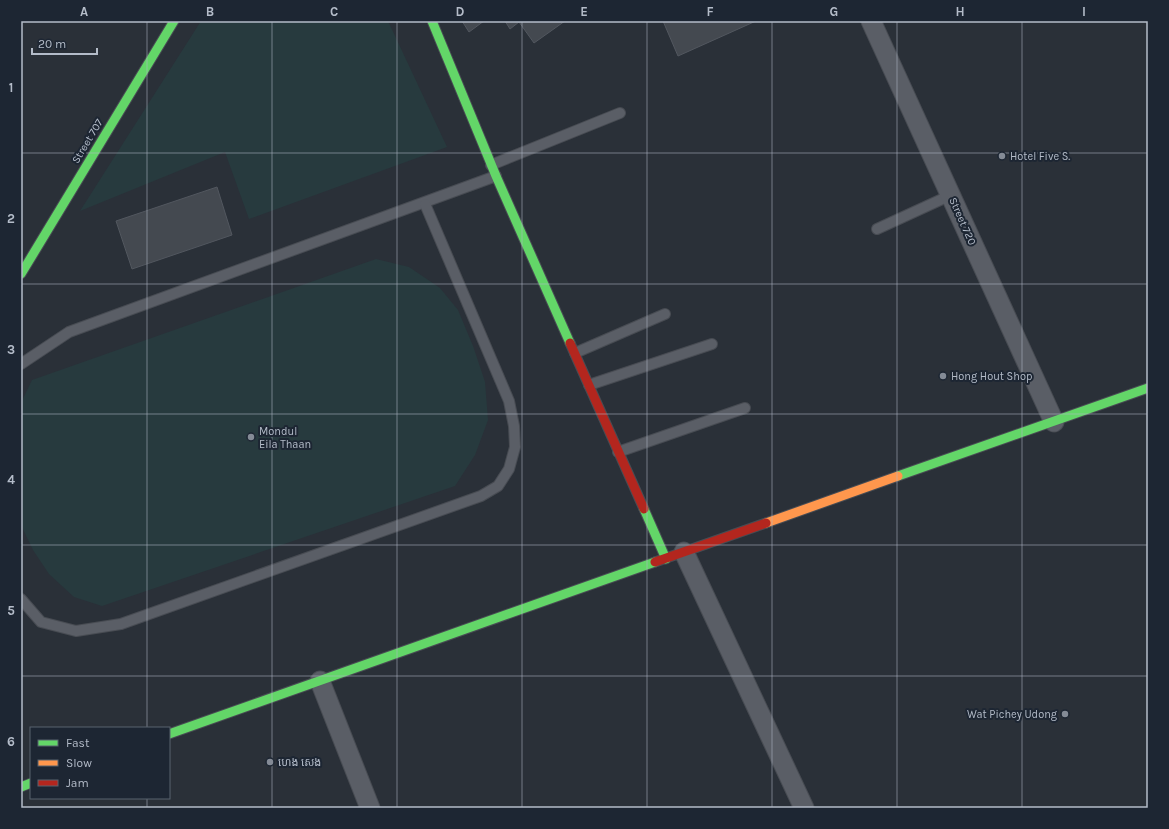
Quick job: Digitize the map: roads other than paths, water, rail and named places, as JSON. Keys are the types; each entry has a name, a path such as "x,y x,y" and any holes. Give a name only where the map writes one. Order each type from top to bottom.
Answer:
{"street":[{"name":"Street 707","path":"21,274 174,21"},
{"path":"432,21 491,165 666,559"},
{"name":"Street 720","path":"871,21 1054,422"},
{"path":"170,734 1148,388"},
{"path":"684,552 804,808"},
{"path":"320,681 370,808"}],"lane":[{"path":"491,165 620,113"},
{"path":"21,364 69,332 425,204 496,176"},
{"path":"877,229 951,195"},
{"path":"21,598 41,622 76,631 121,624 480,496 498,486 509,469 515,447 514,426 509,401 425,204"},
{"path":"574,353 665,314"},
{"path":"589,385 712,344"},
{"path":"618,452 745,408"}],"place":[{"name":"Hotel Five S.","path":"1002,156"},
{"name":"Hong Hout Shop","path":"943,376"},
{"name":"Mondul Eila Thaan","path":"251,437"},
{"name":"Wat Pichey Udong","path":"1065,714"},
{"name":"ហេង សេង","path":"270,762"}]}
